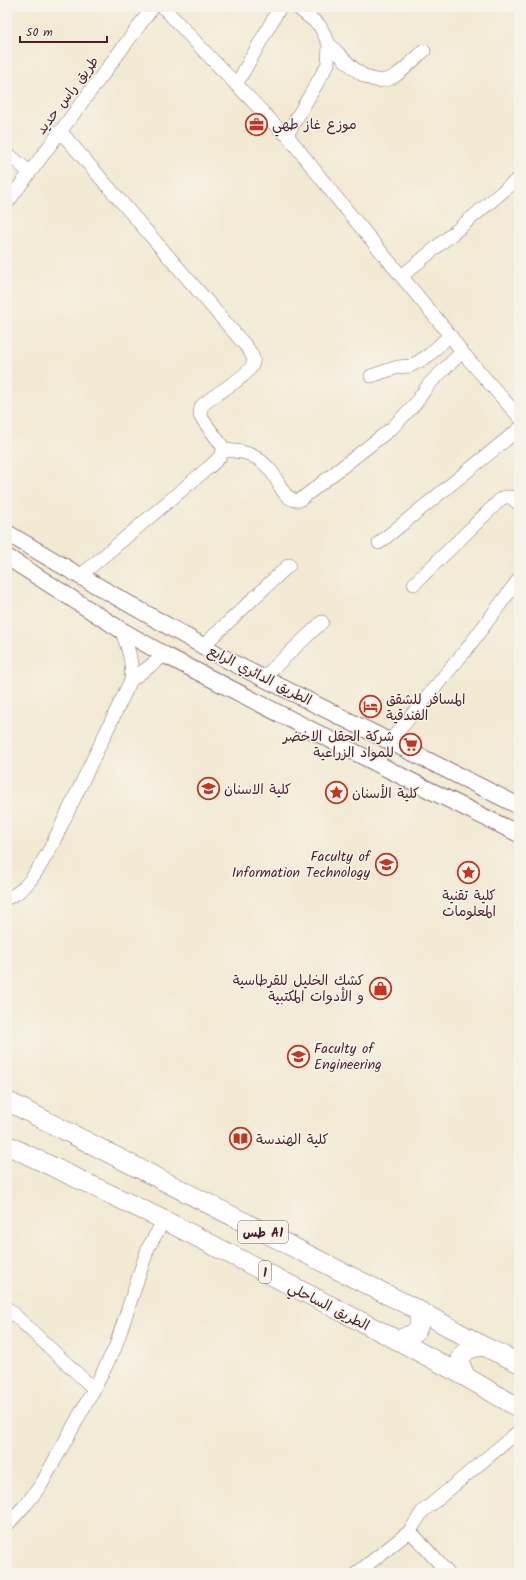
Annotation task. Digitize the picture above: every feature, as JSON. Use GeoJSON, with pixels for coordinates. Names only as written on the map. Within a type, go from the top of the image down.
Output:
{"type":"FeatureCollection","features":[{"type":"Feature","properties":{"kind":"highway","name":"طس A1"},"geometry":{"type":"LineString","coordinates":[[7,1101],[340,1272],[418,1310],[483,1346],[519,1363]]}},
{"type":"Feature","properties":{"kind":"highway","name":"الطريق الساحلي"},"geometry":{"type":"LineString","coordinates":[[7,1145],[164,1220],[397,1340],[466,1377],[519,1408]]}},
{"type":"Feature","properties":{"kind":"highway"},"geometry":{"type":"LineString","coordinates":[[397,1340],[413,1334],[418,1330],[420,1322],[418,1310]]}},
{"type":"Feature","properties":{"kind":"highway"},"geometry":{"type":"LineString","coordinates":[[466,1377],[460,1363],[462,1356],[467,1350],[473,1347],[483,1346]]}},
{"type":"Feature","properties":{"kind":"main road","name":"الطريق الدائري الرابع"},"geometry":{"type":"LineString","coordinates":[[7,533],[203,646],[263,678],[519,806]]}},
{"type":"Feature","properties":{"kind":"main road","name":"الطريق الدائري الرابع"},"geometry":{"type":"LineString","coordinates":[[7,557],[121,630],[165,655],[268,709],[519,834]]}},
{"type":"Feature","properties":{"kind":"street","name":"طريق راس حديد"},"geometry":{"type":"LineString","coordinates":[[7,203],[153,7]]}},
{"type":"Feature","properties":{"kind":"street"},"geometry":{"type":"LineString","coordinates":[[163,7],[236,85],[280,130],[287,135],[450,334],[462,352],[519,417]]}},
{"type":"Feature","properties":{"kind":"street"},"geometry":{"type":"LineString","coordinates":[[236,85],[280,7]]}},
{"type":"Feature","properties":{"kind":"street"},"geometry":{"type":"LineString","coordinates":[[297,7],[320,26],[329,44],[365,78],[377,81],[392,78],[424,51]]}},
{"type":"Feature","properties":{"kind":"street"},"geometry":{"type":"LineString","coordinates":[[287,135],[328,64],[329,44]]}},
{"type":"Feature","properties":{"kind":"street"},"geometry":{"type":"LineString","coordinates":[[60,131],[192,282],[245,345],[253,357],[253,365],[245,374],[209,398],[201,407],[200,416],[223,447],[221,455],[202,473],[80,576]]}},
{"type":"Feature","properties":{"kind":"street"},"geometry":{"type":"LineString","coordinates":[[7,154],[29,172]]}},
{"type":"Feature","properties":{"kind":"street"},"geometry":{"type":"LineString","coordinates":[[402,276],[519,178]]}},
{"type":"Feature","properties":{"kind":"street"},"geometry":{"type":"LineString","coordinates":[[371,376],[410,366],[418,362],[429,355],[450,334]]}},
{"type":"Feature","properties":{"kind":"street"},"geometry":{"type":"LineString","coordinates":[[223,450],[251,454],[271,471],[284,492],[290,498],[295,501],[300,500],[392,428],[415,404],[429,384],[462,352]]}},
{"type":"Feature","properties":{"kind":"street"},"geometry":{"type":"LineString","coordinates":[[379,542],[519,429]]}},
{"type":"Feature","properties":{"kind":"street"},"geometry":{"type":"LineString","coordinates":[[414,584],[501,499],[511,497],[519,504]]}},
{"type":"Feature","properties":{"kind":"street"},"geometry":{"type":"LineString","coordinates":[[203,646],[290,564]]}},
{"type":"Feature","properties":{"kind":"street"},"geometry":{"type":"LineString","coordinates":[[390,741],[466,650],[519,579]]}},
{"type":"Feature","properties":{"kind":"street"},"geometry":{"type":"LineString","coordinates":[[263,678],[322,622]]}},
{"type":"Feature","properties":{"kind":"street"},"geometry":{"type":"LineString","coordinates":[[7,898],[21,890],[28,883],[35,875],[50,849],[131,680],[131,656],[121,630]]}},
{"type":"Feature","properties":{"kind":"street"},"geometry":{"type":"LineString","coordinates":[[131,680],[165,655]]}},
{"type":"Feature","properties":{"kind":"street"},"geometry":{"type":"LineString","coordinates":[[7,1525],[41,1485],[94,1389],[114,1348],[148,1248],[164,1220]]}},
{"type":"Feature","properties":{"kind":"street"},"geometry":{"type":"LineString","coordinates":[[7,1308],[94,1389]]}},
{"type":"Feature","properties":{"kind":"street"},"geometry":{"type":"LineString","coordinates":[[357,1573],[410,1531],[422,1512],[519,1431]]}},
{"type":"Feature","properties":{"kind":"street"},"geometry":{"type":"LineString","coordinates":[[410,1531],[448,1573]]}},
{"type":"Feature","properties":{"kind":"place","name":"موزع غاز طهي"},"geometry":{"type":"Point","coordinates":[257,124]}},
{"type":"Feature","properties":{"kind":"place","name":"المسافر للشقق الفندقية"},"geometry":{"type":"Point","coordinates":[370,707]}},
{"type":"Feature","properties":{"kind":"place","name":"شركة الحقل الاخضر للمواد الزراعية"},"geometry":{"type":"Point","coordinates":[410,744]}},
{"type":"Feature","properties":{"kind":"place","name":"كلية الاسنان"},"geometry":{"type":"Point","coordinates":[209,789]}},
{"type":"Feature","properties":{"kind":"place","name":"كلية الأسنان"},"geometry":{"type":"Point","coordinates":[336,793]}},
{"type":"Feature","properties":{"kind":"place","name":"Faculty of Information Technology"},"geometry":{"type":"Point","coordinates":[386,864]}},
{"type":"Feature","properties":{"kind":"place","name":"كلية تقنية المعلومات"},"geometry":{"type":"Point","coordinates":[469,873]}},
{"type":"Feature","properties":{"kind":"place","name":"كشك الخليل للقرطاسية و الأدوات المكتبية"},"geometry":{"type":"Point","coordinates":[380,988]}},
{"type":"Feature","properties":{"kind":"place","name":"Faculty of Engineering"},"geometry":{"type":"Point","coordinates":[299,1056]}},
{"type":"Feature","properties":{"kind":"place","name":"كلية الهندسة"},"geometry":{"type":"Point","coordinates":[241,1139]}}]}
